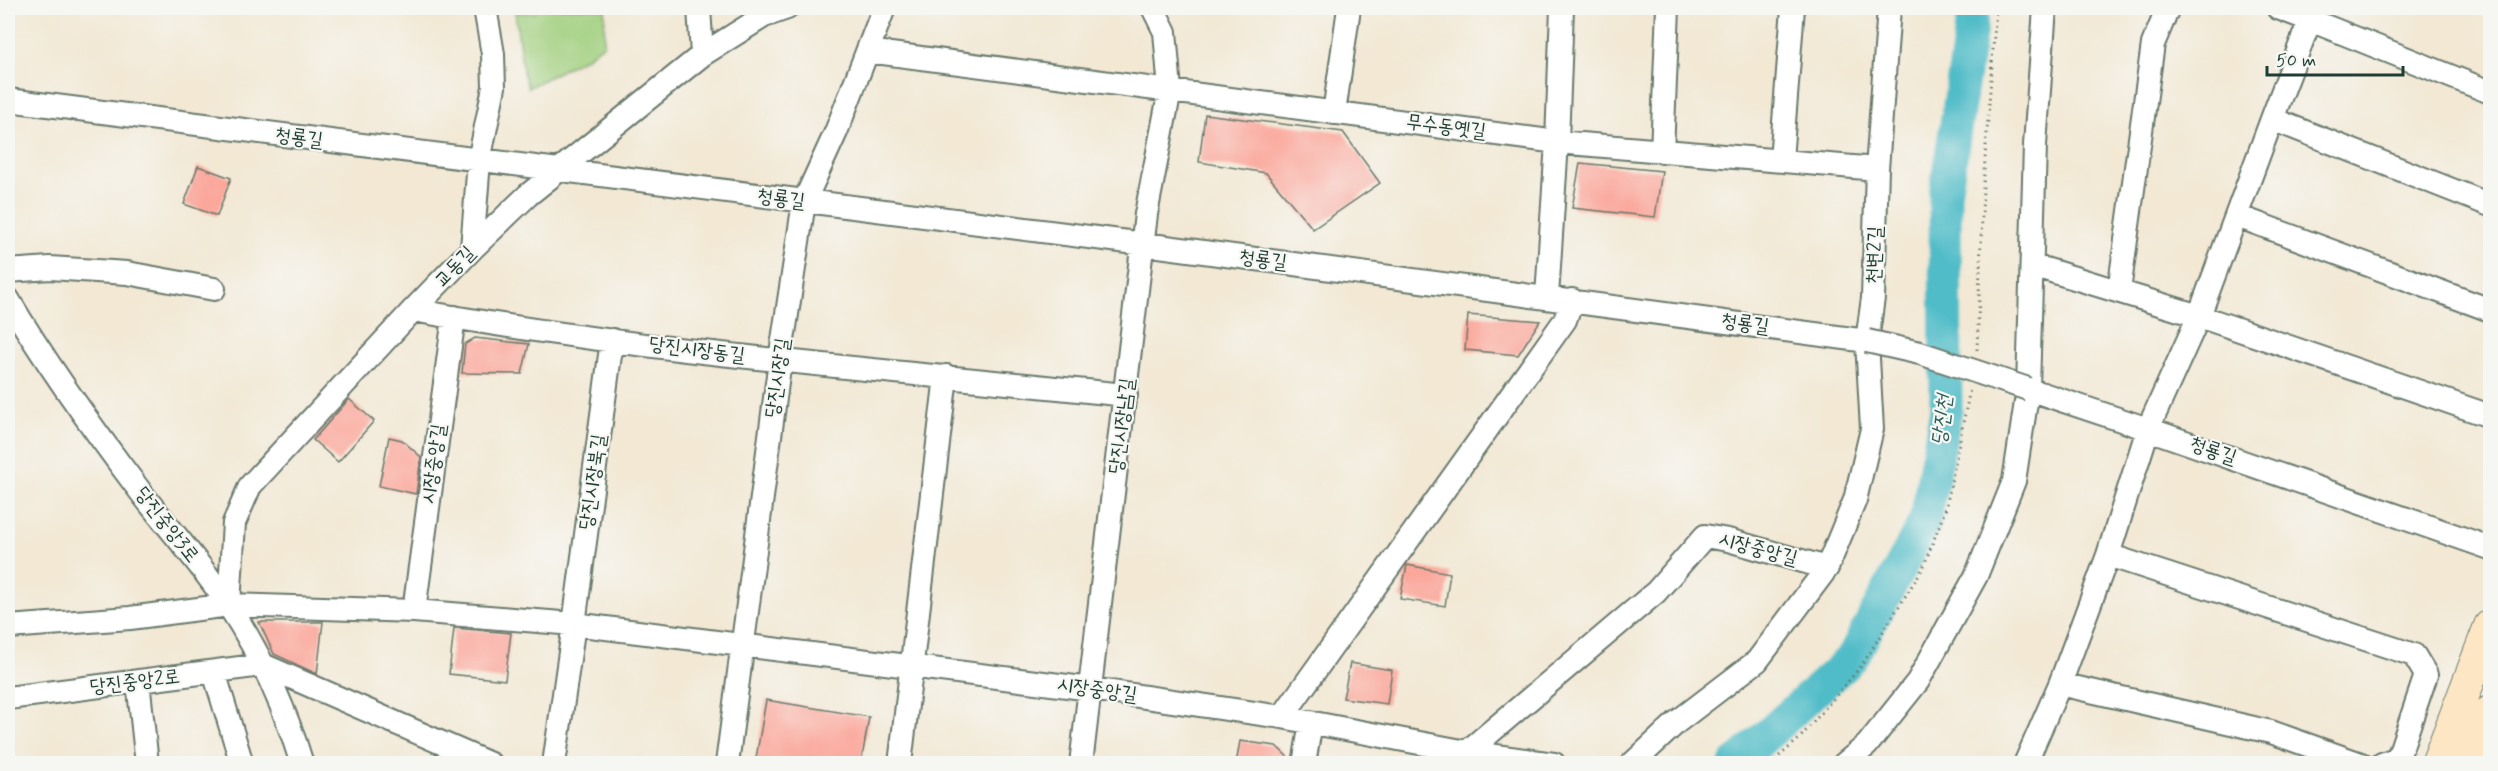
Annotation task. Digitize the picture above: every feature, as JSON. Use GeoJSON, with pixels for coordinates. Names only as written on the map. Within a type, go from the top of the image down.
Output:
{"type":"FeatureCollection","features":[{"type":"Feature","properties":{"kind":"main road"},"geometry":{"type":"LineString","coordinates":[[2437,764],[2490,626]]}},
{"type":"Feature","properties":{"kind":"main road"},"geometry":{"type":"LineString","coordinates":[[2471,764],[2490,712]]}},
{"type":"Feature","properties":{"kind":"street"},"geometry":{"type":"LineString","coordinates":[[472,249],[479,161],[494,87],[493,54],[485,8]]}},
{"type":"Feature","properties":{"kind":"street"},"geometry":{"type":"LineString","coordinates":[[699,8],[702,55]]}},
{"type":"Feature","properties":{"kind":"street","name":"교동길"},"geometry":{"type":"LineString","coordinates":[[229,606],[234,523],[250,486],[413,310],[528,195],[702,55],[764,16],[787,8]]}},
{"type":"Feature","properties":{"kind":"street","name":"당진시장길"},"geometry":{"type":"LineString","coordinates":[[727,764],[780,360],[804,202],[836,132],[884,8]]}},
{"type":"Feature","properties":{"kind":"street","name":"당진시장남길"},"geometry":{"type":"LineString","coordinates":[[1081,764],[1092,689],[1146,214],[1170,90],[1165,32],[1153,8]]}},
{"type":"Feature","properties":{"kind":"street"},"geometry":{"type":"LineString","coordinates":[[868,51],[1334,113],[1349,8]]}},
{"type":"Feature","properties":{"kind":"street"},"geometry":{"type":"LineString","coordinates":[[1547,297],[1557,142],[1562,8]]}},
{"type":"Feature","properties":{"kind":"street"},"geometry":{"type":"LineString","coordinates":[[1662,152],[1668,8]]}},
{"type":"Feature","properties":{"kind":"street"},"geometry":{"type":"LineString","coordinates":[[1781,160],[1793,8]]}},
{"type":"Feature","properties":{"kind":"street","name":"천변2길"},"geometry":{"type":"LineString","coordinates":[[1867,341],[1874,298],[1877,169],[1889,8]]}},
{"type":"Feature","properties":{"kind":"street"},"geometry":{"type":"LineString","coordinates":[[1844,764],[1867,745],[1918,681],[1976,576],[2014,481],[2028,390],[2035,134],[2045,8]]}},
{"type":"Feature","properties":{"kind":"street"},"geometry":{"type":"LineString","coordinates":[[2119,291],[2153,44],[2168,8]]}},
{"type":"Feature","properties":{"kind":"street"},"geometry":{"type":"LineString","coordinates":[[2278,8],[2312,14],[2490,92]]}},
{"type":"Feature","properties":{"kind":"street"},"geometry":{"type":"LineString","coordinates":[[2025,764],[2060,684],[2108,555],[2148,429],[2199,316],[2312,14]]}},
{"type":"Feature","properties":{"kind":"street","name":"청룡길"},"geometry":{"type":"LineString","coordinates":[[8,100],[1144,244],[1867,341],[1920,353],[2148,429],[2490,548]]}},
{"type":"Feature","properties":{"kind":"street","name":"무수동옛길"},"geometry":{"type":"LineString","coordinates":[[1334,113],[1557,142]]}},
{"type":"Feature","properties":{"kind":"street"},"geometry":{"type":"LineString","coordinates":[[2272,119],[2490,205]]}},
{"type":"Feature","properties":{"kind":"street"},"geometry":{"type":"LineString","coordinates":[[1557,142],[1877,169]]}},
{"type":"Feature","properties":{"kind":"street"},"geometry":{"type":"LineString","coordinates":[[2237,216],[2490,309]]}},
{"type":"Feature","properties":{"kind":"street"},"geometry":{"type":"LineString","coordinates":[[8,271],[50,268],[127,273],[214,289]]}},
{"type":"Feature","properties":{"kind":"street"},"geometry":{"type":"LineString","coordinates":[[2045,269],[2199,316],[2490,416]]}},
{"type":"Feature","properties":{"kind":"street","name":"당진중앙3로"},"geometry":{"type":"LineString","coordinates":[[8,299],[29,334],[139,489],[229,606],[263,665],[289,722],[302,764]]}},
{"type":"Feature","properties":{"kind":"street"},"geometry":{"type":"LineString","coordinates":[[1282,717],[1565,320],[1572,300]]}},
{"type":"Feature","properties":{"kind":"street","name":"당진시장동길"},"geometry":{"type":"LineString","coordinates":[[413,310],[612,340],[780,360],[1126,395]]}},
{"type":"Feature","properties":{"kind":"street","name":"시장중앙길"},"geometry":{"type":"LineString","coordinates":[[414,611],[454,317]]}},
{"type":"Feature","properties":{"kind":"street","name":"당진시장북길"},"geometry":{"type":"LineString","coordinates":[[554,764],[612,340]]}},
{"type":"Feature","properties":{"kind":"street"},"geometry":{"type":"LineString","coordinates":[[1632,764],[1677,722],[1757,661],[1827,567],[1855,500],[1872,429],[1867,341]]}},
{"type":"Feature","properties":{"kind":"street"},"geometry":{"type":"LineString","coordinates":[[900,764],[946,376]]}},
{"type":"Feature","properties":{"kind":"street","name":"시장중앙길"},"geometry":{"type":"LineString","coordinates":[[1467,752],[1656,592],[1705,536],[1827,567]]}},
{"type":"Feature","properties":{"kind":"street"},"geometry":{"type":"LineString","coordinates":[[2108,555],[2414,655],[2426,675],[2398,758],[2382,764]]}},
{"type":"Feature","properties":{"kind":"street"},"geometry":{"type":"LineString","coordinates":[[8,627],[130,618],[229,606],[414,611],[574,624],[742,644]]}},
{"type":"Feature","properties":{"kind":"street","name":"시장중앙길"},"geometry":{"type":"LineString","coordinates":[[742,644],[1092,689],[1282,717],[1467,752],[1554,764]]}},
{"type":"Feature","properties":{"kind":"street"},"geometry":{"type":"LineString","coordinates":[[263,665],[490,764]]}},
{"type":"Feature","properties":{"kind":"street","name":"당진중앙2로"},"geometry":{"type":"LineString","coordinates":[[8,698],[263,665]]}},
{"type":"Feature","properties":{"kind":"street"},"geometry":{"type":"LineString","coordinates":[[214,672],[242,764]]}},
{"type":"Feature","properties":{"kind":"street"},"geometry":{"type":"LineString","coordinates":[[138,681],[147,764]]}},
{"type":"Feature","properties":{"kind":"street"},"geometry":{"type":"LineString","coordinates":[[2060,684],[2271,732],[2361,764]]}},
{"type":"Feature","properties":{"kind":"street"},"geometry":{"type":"LineString","coordinates":[[1304,764],[1311,722]]}},
{"type":"Feature","properties":{"kind":"path"},"geometry":{"type":"LineString","coordinates":[[1977,351],[1983,187],[1996,8]]}},
{"type":"Feature","properties":{"kind":"path"},"geometry":{"type":"LineString","coordinates":[[1770,764],[1799,739],[1862,665],[1923,568],[1946,508],[1971,385]]}},
{"type":"Feature","properties":{"kind":"green space"},"geometry":{"type":"Polygon","coordinates":[[[536,8],[605,8],[604,44],[587,57],[528,88],[523,72],[515,12],[535,13],[536,8]]]}},
{"type":"Feature","properties":{"kind":"building"},"geometry":{"type":"Polygon","coordinates":[[[1205,114],[1343,132],[1380,183],[1313,229],[1266,173],[1199,162],[1205,114]]]}},
{"type":"Feature","properties":{"kind":"building"},"geometry":{"type":"Polygon","coordinates":[[[1580,163],[1662,171],[1655,217],[1572,208],[1580,163]]]}},
{"type":"Feature","properties":{"kind":"building"},"geometry":{"type":"Polygon","coordinates":[[[198,166],[231,178],[217,216],[184,204],[198,166]]]}},
{"type":"Feature","properties":{"kind":"building"},"geometry":{"type":"Polygon","coordinates":[[[1468,315],[1540,321],[1518,355],[1465,350],[1468,315]]]}},
{"type":"Feature","properties":{"kind":"building"},"geometry":{"type":"Polygon","coordinates":[[[475,338],[529,344],[522,374],[462,373],[465,344],[475,338]]]}},
{"type":"Feature","properties":{"kind":"building"},"geometry":{"type":"Polygon","coordinates":[[[349,399],[374,421],[338,462],[313,440],[349,399]]]}},
{"type":"Feature","properties":{"kind":"building"},"geometry":{"type":"Polygon","coordinates":[[[389,437],[402,440],[421,457],[416,494],[379,486],[389,437]]]}},
{"type":"Feature","properties":{"kind":"building"},"geometry":{"type":"Polygon","coordinates":[[[1407,565],[1450,573],[1445,606],[1400,599],[1407,565]]]}},
{"type":"Feature","properties":{"kind":"building"},"geometry":{"type":"Polygon","coordinates":[[[259,622],[323,622],[317,674],[274,654],[259,622]]]}},
{"type":"Feature","properties":{"kind":"building"},"geometry":{"type":"Polygon","coordinates":[[[454,628],[511,633],[505,680],[449,674],[454,628]]]}},
{"type":"Feature","properties":{"kind":"building"},"geometry":{"type":"Polygon","coordinates":[[[1350,663],[1392,670],[1387,704],[1343,698],[1350,663]]]}},
{"type":"Feature","properties":{"kind":"building"},"geometry":{"type":"Polygon","coordinates":[[[766,700],[869,717],[861,764],[755,764],[766,700]]]}},
{"type":"Feature","properties":{"kind":"building"},"geometry":{"type":"Polygon","coordinates":[[[1240,741],[1276,746],[1291,760],[1291,764],[1236,764],[1240,741]]]}},
{"type":"Feature","properties":{"kind":"waterway","name":"당진천"},"geometry":{"type":"LineString","coordinates":[[1735,764],[1852,658],[1925,521],[1946,410],[1945,195],[1974,8]]}}]}
